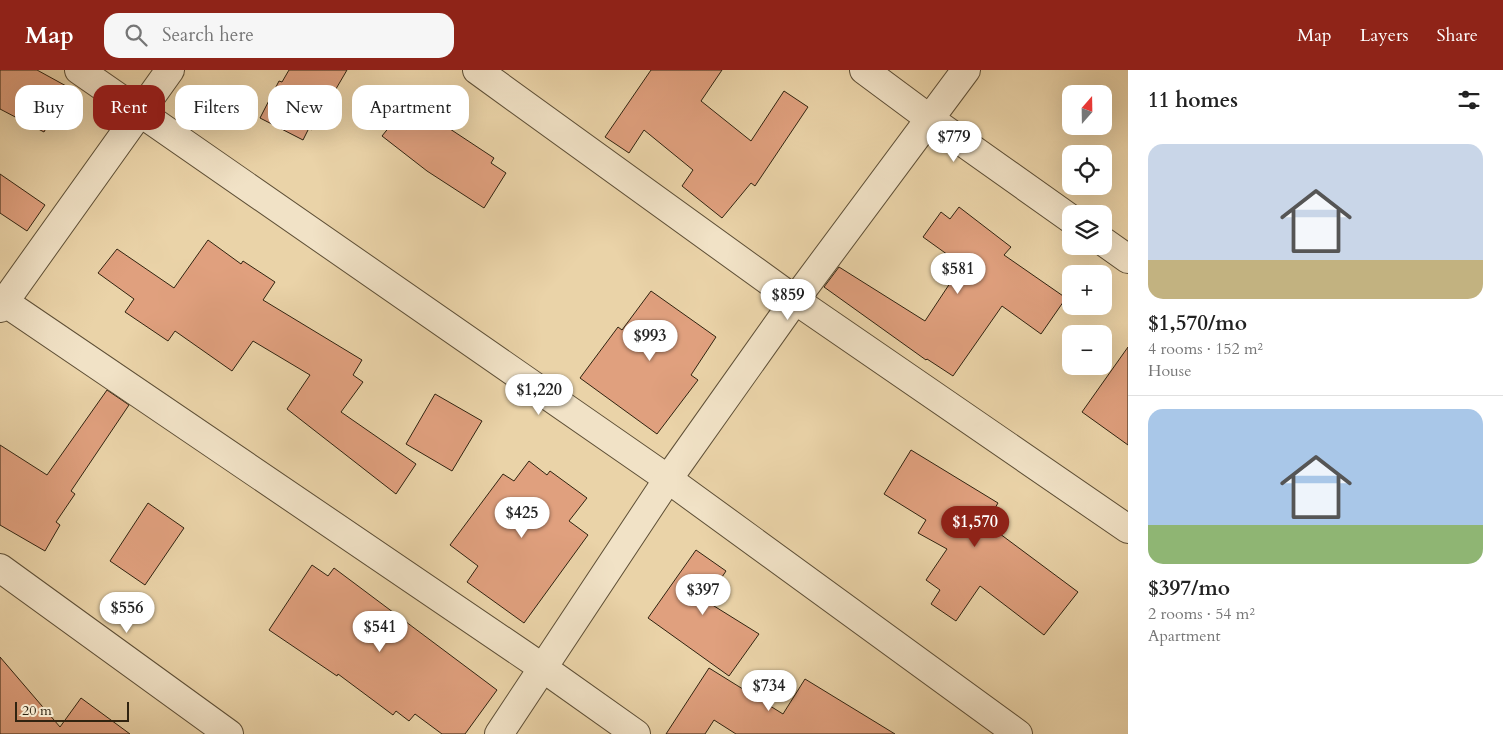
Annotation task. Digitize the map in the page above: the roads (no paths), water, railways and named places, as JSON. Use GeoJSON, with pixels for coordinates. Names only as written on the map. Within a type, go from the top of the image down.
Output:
{"type":"FeatureCollection","features":[{"type":"Feature","properties":{"kind":"street"},"geometry":{"type":"LineString","coordinates":[[80,70],[101,85]]}},
{"type":"Feature","properties":{"kind":"street"},"geometry":{"type":"LineString","coordinates":[[159,85],[170,70]]}},
{"type":"Feature","properties":{"kind":"street"},"geometry":{"type":"LineString","coordinates":[[478,70],[795,300],[1128,529]]}},
{"type":"Feature","properties":{"kind":"street"},"geometry":{"type":"LineString","coordinates":[[864,70],[930,120],[1062,213]]}},
{"type":"Feature","properties":{"kind":"street"},"geometry":{"type":"LineString","coordinates":[[499,734],[668,479],[795,300],[966,70]]}},
{"type":"Feature","properties":{"kind":"street"},"geometry":{"type":"LineString","coordinates":[[126,130],[1,303],[543,668],[636,734]]}},
{"type":"Feature","properties":{"kind":"street"},"geometry":{"type":"LineString","coordinates":[[165,130],[668,479],[1018,734]]}},
{"type":"Feature","properties":{"kind":"street"},"geometry":{"type":"LineString","coordinates":[[1112,248],[1128,259]]}},
{"type":"Feature","properties":{"kind":"street"},"geometry":{"type":"LineString","coordinates":[[0,568],[229,734]]}}]}
